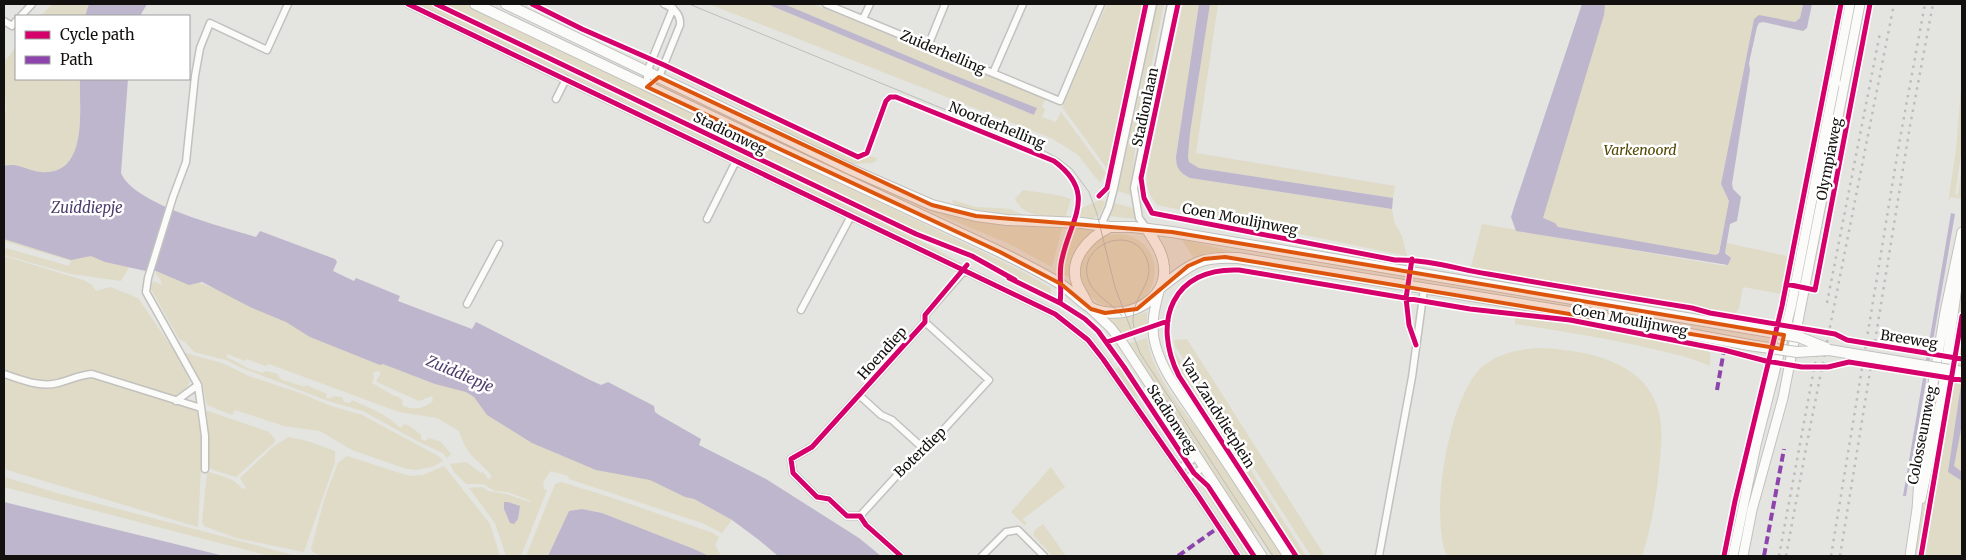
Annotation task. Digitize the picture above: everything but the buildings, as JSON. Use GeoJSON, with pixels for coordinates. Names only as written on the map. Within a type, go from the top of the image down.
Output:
{"type":"FeatureCollection","features":[{"type":"Feature","properties":{"kind":"main road","name":"Stadionweg"},"geometry":{"type":"LineString","coordinates":[[476,4],[647,87],[1000,252],[1061,284],[1111,328],[1122,342],[1262,556]]}},
{"type":"Feature","properties":{"kind":"main road","name":"Stadionweg"},"geometry":{"type":"LineString","coordinates":[[506,4],[844,166],[932,205],[976,216],[1007,220],[1147,229],[1158,247],[1164,276],[1153,320],[1154,341],[1160,357],[1170,378],[1288,556]]}},
{"type":"Feature","properties":{"kind":"main road","name":"Olympiaweg"},"geometry":{"type":"LineString","coordinates":[[1733,556],[1788,320],[1850,4]]}},
{"type":"Feature","properties":{"kind":"main road","name":"Olympiaweg"},"geometry":{"type":"LineString","coordinates":[[1835,83],[1860,4]]}},
{"type":"Feature","properties":{"kind":"main road","name":"Stadionweg"},"geometry":{"type":"LineString","coordinates":[[1091,309],[1077,283],[1075,269],[1082,250],[1101,225]]}},
{"type":"Feature","properties":{"kind":"main road","name":"Coen Moulijnweg"},"geometry":{"type":"LineString","coordinates":[[1147,229],[1799,337],[1829,350]]}},
{"type":"Feature","properties":{"kind":"main road","name":"Colosseumweg"},"geometry":{"type":"LineString","coordinates":[[1910,556],[1930,402],[1945,312],[1962,232]]}},
{"type":"Feature","properties":{"kind":"main road","name":"Colosseumweg"},"geometry":{"type":"LineString","coordinates":[[1917,509],[1926,481],[1941,401],[1955,312],[1962,247]]}},
{"type":"Feature","properties":{"kind":"main road","name":"Olympiaweg"},"geometry":{"type":"LineString","coordinates":[[1743,556],[1752,510],[1783,398],[1802,251]]}},
{"type":"Feature","properties":{"kind":"main road","name":"Coen Moulijnweg"},"geometry":{"type":"LineString","coordinates":[[1160,288],[1194,263],[1204,259],[1238,258],[1588,315],[1749,345],[1797,352],[1829,350],[1846,352]]}},
{"type":"Feature","properties":{"kind":"main road"},"geometry":{"type":"LineString","coordinates":[[1091,309],[1121,314],[1133,311],[1144,305],[1160,288]]}},
{"type":"Feature","properties":{"kind":"main road","name":"Breeweg"},"geometry":{"type":"LineString","coordinates":[[1846,352],[1962,372]]}},
{"type":"Feature","properties":{"kind":"main road"},"geometry":{"type":"LineString","coordinates":[[1769,395],[1783,398]]}},
{"type":"Feature","properties":{"kind":"main road"},"geometry":{"type":"LineString","coordinates":[[1735,541],[1746,544]]}},
{"type":"Feature","properties":{"kind":"street"},"geometry":{"type":"LineString","coordinates":[[21,15],[32,4]]}},
{"type":"Feature","properties":{"kind":"street"},"geometry":{"type":"LineString","coordinates":[[205,469],[205,436],[198,384],[146,292],[148,278],[186,162],[195,76],[200,48],[210,24],[267,50],[288,4]]}},
{"type":"Feature","properties":{"kind":"street","name":"Stadionweg"},"geometry":{"type":"LineString","coordinates":[[408,4],[1055,314],[1088,340],[1116,377],[1238,556]]}},
{"type":"Feature","properties":{"kind":"street"},"geometry":{"type":"LineString","coordinates":[[647,87],[659,77],[680,25],[680,16],[673,8],[664,4]]}},
{"type":"Feature","properties":{"kind":"street","name":"Zuiderhelling"},"geometry":{"type":"LineString","coordinates":[[826,4],[1060,101],[1101,4]]}},
{"type":"Feature","properties":{"kind":"street"},"geometry":{"type":"LineString","coordinates":[[863,19],[870,4]]}},
{"type":"Feature","properties":{"kind":"street"},"geometry":{"type":"LineString","coordinates":[[928,46],[945,4]]}},
{"type":"Feature","properties":{"kind":"street"},"geometry":{"type":"LineString","coordinates":[[993,73],[1023,4]]}},
{"type":"Feature","properties":{"kind":"street","name":"Stadionlaan"},"geometry":{"type":"LineString","coordinates":[[1101,225],[1114,188],[1153,4]]}},
{"type":"Feature","properties":{"kind":"street","name":"Stadionlaan"},"geometry":{"type":"LineString","coordinates":[[1147,229],[1139,218],[1134,188],[1171,4]]}},
{"type":"Feature","properties":{"kind":"street"},"geometry":{"type":"LineString","coordinates":[[647,87],[647,72],[673,8]]}},
{"type":"Feature","properties":{"kind":"street"},"geometry":{"type":"LineString","coordinates":[[4,21],[14,23]]}},
{"type":"Feature","properties":{"kind":"street"},"geometry":{"type":"LineString","coordinates":[[556,99],[566,79]]}},
{"type":"Feature","properties":{"kind":"street","name":"Stadionweg"},"geometry":{"type":"LineString","coordinates":[[707,219],[736,161]]}},
{"type":"Feature","properties":{"kind":"street"},"geometry":{"type":"LineString","coordinates":[[801,310],[851,216]]}},
{"type":"Feature","properties":{"kind":"street"},"geometry":{"type":"LineString","coordinates":[[467,304],[499,244]]}},
{"type":"Feature","properties":{"kind":"street","name":"Hoendiep"},"geometry":{"type":"LineString","coordinates":[[860,516],[847,516],[829,499],[817,497],[793,473],[791,459],[812,446],[859,395],[925,322],[925,315],[964,271]]}},
{"type":"Feature","properties":{"kind":"street"},"geometry":{"type":"LineString","coordinates":[[1379,556],[1412,377],[1424,289]]}},
{"type":"Feature","properties":{"kind":"street","name":"Boterdiep"},"geometry":{"type":"LineString","coordinates":[[860,516],[910,461],[925,450],[989,380],[925,322]]}},
{"type":"Feature","properties":{"kind":"street"},"geometry":{"type":"LineString","coordinates":[[4,374],[40,384],[56,384],[79,375],[92,374],[201,408]]}},
{"type":"Feature","properties":{"kind":"street"},"geometry":{"type":"LineString","coordinates":[[176,401],[198,384]]}},
{"type":"Feature","properties":{"kind":"street"},"geometry":{"type":"LineString","coordinates":[[859,395],[881,415],[892,420],[925,450]]}},
{"type":"Feature","properties":{"kind":"street"},"geometry":{"type":"LineString","coordinates":[[1179,468],[1197,456]]}},
{"type":"Feature","properties":{"kind":"street"},"geometry":{"type":"LineString","coordinates":[[1186,478],[1204,466]]}},
{"type":"Feature","properties":{"kind":"street"},"geometry":{"type":"LineString","coordinates":[[860,516],[866,525],[900,556]]}},
{"type":"Feature","properties":{"kind":"street"},"geometry":{"type":"LineString","coordinates":[[982,556],[1003,535],[1011,530],[1018,530],[1023,533],[1044,556]]}},
{"type":"Feature","properties":{"kind":"highlighted area"},"geometry":{"type":"Polygon","coordinates":[[[659,77],[932,205],[976,216],[1172,232],[1784,335],[1781,349],[1225,257],[1204,259],[1188,266],[1137,309],[1105,313],[1091,309],[1061,284],[1000,252],[647,87],[659,77]]]}},
{"type":"Feature","properties":{"kind":"green space"},"geometry":{"type":"Polygon","coordinates":[[[52,4],[89,4],[85,15],[42,15],[52,4]]]}},
{"type":"Feature","properties":{"kind":"green space"},"geometry":{"type":"Polygon","coordinates":[[[418,4],[434,4],[870,212],[964,265],[963,267],[770,171],[418,4]]]}},
{"type":"Feature","properties":{"kind":"green space"},"geometry":{"type":"Polygon","coordinates":[[[442,4],[465,4],[1020,270],[1051,288],[1051,296],[974,253],[908,228],[442,4]]]}},
{"type":"Feature","properties":{"kind":"green space"},"geometry":{"type":"Polygon","coordinates":[[[709,4],[767,4],[1035,115],[1036,108],[784,4],[813,4],[1045,99],[1042,107],[1045,109],[1042,117],[1056,122],[1061,112],[1106,173],[1100,183],[1077,154],[1051,138],[709,4]]]}},
{"type":"Feature","properties":{"kind":"green space"},"geometry":{"type":"Polygon","coordinates":[[[1107,4],[1143,4],[1108,170],[1062,107],[1107,4]]]}},
{"type":"Feature","properties":{"kind":"green space"},"geometry":{"type":"Polygon","coordinates":[[[1156,4],[1164,4],[1136,140],[1130,195],[1118,191],[1156,4]]]}},
{"type":"Feature","properties":{"kind":"green space"},"geometry":{"type":"Polygon","coordinates":[[[1183,4],[1199,4],[1176,157],[1190,178],[1392,209],[1394,222],[1402,236],[1407,256],[1157,205],[1148,190],[1147,172],[1183,4]]]}},
{"type":"Feature","properties":{"kind":"green space"},"geometry":{"type":"Polygon","coordinates":[[[1210,4],[1218,4],[1196,153],[1395,186],[1393,198],[1199,168],[1189,162],[1190,133],[1210,4]]]}},
{"type":"Feature","properties":{"kind":"green space","name":"Varkenoord"},"geometry":{"type":"Polygon","coordinates":[[[1588,4],[1803,4],[1800,18],[1795,22],[1754,19],[1721,184],[1730,201],[1718,254],[1527,225],[1588,4]]]}},
{"type":"Feature","properties":{"kind":"green space"},"geometry":{"type":"Polygon","coordinates":[[[15,47],[15,80],[80,80],[78,138],[74,152],[67,163],[56,170],[41,172],[14,165],[4,166],[6,105],[4,94],[4,57],[7,59],[15,47]]]}},
{"type":"Feature","properties":{"kind":"green space"},"geometry":{"type":"Polygon","coordinates":[[[673,72],[857,160],[868,155],[877,158],[876,161],[872,163],[851,164],[791,136],[774,124],[672,74],[673,72]]]}},
{"type":"Feature","properties":{"kind":"green space"},"geometry":{"type":"Polygon","coordinates":[[[1962,78],[1962,149],[1955,195],[1958,194],[1962,167],[1962,199],[1950,197],[1948,203],[1956,150],[1962,78]]]}},
{"type":"Feature","properties":{"kind":"green space"},"geometry":{"type":"Polygon","coordinates":[[[1023,190],[1053,194],[1071,199],[1065,219],[1044,217],[1024,209],[1015,199],[1023,190]]]}},
{"type":"Feature","properties":{"kind":"green space"},"geometry":{"type":"Polygon","coordinates":[[[953,200],[976,207],[1011,209],[1025,216],[978,213],[960,207],[952,202],[953,200]]]}},
{"type":"Feature","properties":{"kind":"green space"},"geometry":{"type":"Polygon","coordinates":[[[1100,200],[1105,202],[1100,215],[1091,219],[1078,218],[1080,209],[1100,200]]]}},
{"type":"Feature","properties":{"kind":"green space"},"geometry":{"type":"Polygon","coordinates":[[[1114,203],[1133,208],[1137,219],[1109,216],[1114,203]]]}},
{"type":"Feature","properties":{"kind":"green space"},"geometry":{"type":"Polygon","coordinates":[[[914,204],[969,220],[1008,224],[1063,225],[1052,267],[1007,243],[914,204]]]}},
{"type":"Feature","properties":{"kind":"green space"},"geometry":{"type":"Polygon","coordinates":[[[1482,224],[1725,266],[1728,254],[1725,253],[1727,243],[1787,256],[1782,294],[1743,287],[1739,308],[1735,314],[1471,267],[1482,224]]]}},
{"type":"Feature","properties":{"kind":"green space"},"geometry":{"type":"Polygon","coordinates":[[[1075,226],[1094,227],[1075,251],[1070,278],[1064,275],[1064,265],[1075,226]]]}},
{"type":"Feature","properties":{"kind":"green space"},"geometry":{"type":"Polygon","coordinates":[[[1118,234],[1139,240],[1149,250],[1155,271],[1149,292],[1139,302],[1118,308],[1097,302],[1087,292],[1081,271],[1087,250],[1097,240],[1118,234]]]}},
{"type":"Feature","properties":{"kind":"green space"},"geometry":{"type":"Polygon","coordinates":[[[4,235],[154,267],[261,305],[467,391],[622,460],[732,520],[722,533],[702,523],[569,479],[568,476],[551,471],[543,482],[544,489],[547,490],[521,556],[506,556],[495,523],[469,488],[482,487],[488,491],[531,501],[508,492],[495,491],[483,484],[466,484],[454,472],[450,464],[466,462],[481,473],[483,472],[488,479],[491,478],[491,475],[469,452],[459,431],[437,418],[399,412],[269,364],[265,366],[227,354],[227,357],[247,368],[262,373],[266,371],[278,374],[280,379],[305,387],[306,385],[327,394],[326,398],[342,397],[344,402],[350,403],[352,400],[383,415],[400,428],[405,424],[421,435],[421,439],[425,441],[429,438],[441,442],[451,454],[447,458],[443,453],[363,411],[328,401],[226,360],[194,352],[185,342],[179,339],[151,289],[153,281],[162,285],[156,275],[156,271],[129,267],[121,281],[71,274],[4,255],[6,248],[69,266],[71,261],[4,241],[4,235]],[[378,371],[373,373],[374,379],[372,383],[397,396],[402,400],[403,406],[419,408],[433,401],[432,396],[419,401],[381,384],[376,381],[381,373],[378,371]]]}},
{"type":"Feature","properties":{"kind":"green space"},"geometry":{"type":"Polygon","coordinates":[[[1182,240],[1231,251],[1207,253],[1194,259],[1182,240]]]}},
{"type":"Feature","properties":{"kind":"green space"},"geometry":{"type":"Polygon","coordinates":[[[4,256],[83,280],[92,285],[96,291],[110,287],[138,298],[190,374],[188,386],[173,396],[103,374],[47,382],[33,381],[4,371],[4,256]]]}},
{"type":"Feature","properties":{"kind":"green space"},"geometry":{"type":"Polygon","coordinates":[[[1962,275],[1962,556],[1915,556],[1962,275]]]}},
{"type":"Feature","properties":{"kind":"green space"},"geometry":{"type":"Polygon","coordinates":[[[1147,312],[1147,327],[1121,336],[1104,315],[1126,317],[1147,312]]]}},
{"type":"Feature","properties":{"kind":"green space"},"geometry":{"type":"Polygon","coordinates":[[[1515,316],[1625,334],[1710,352],[1710,366],[1683,356],[1636,345],[1515,324],[1515,316]]]}},
{"type":"Feature","properties":{"kind":"green space"},"geometry":{"type":"Polygon","coordinates":[[[1147,338],[1151,354],[1166,387],[1229,472],[1283,556],[1271,556],[1255,531],[1252,533],[1128,344],[1147,338]]]}},
{"type":"Feature","properties":{"kind":"green space"},"geometry":{"type":"Polygon","coordinates":[[[1187,339],[1325,556],[1311,556],[1175,346],[1174,340],[1187,339]]]}},
{"type":"Feature","properties":{"kind":"green space"},"geometry":{"type":"Polygon","coordinates":[[[1170,345],[1306,556],[1298,556],[1181,375],[1170,345]]]}},
{"type":"Feature","properties":{"kind":"green space"},"geometry":{"type":"Polygon","coordinates":[[[1541,348],[1575,351],[1592,355],[1625,368],[1649,390],[1657,406],[1661,430],[1658,481],[1655,503],[1642,556],[1447,556],[1442,538],[1440,514],[1442,486],[1452,428],[1460,402],[1471,381],[1483,366],[1510,352],[1541,348]]]}},
{"type":"Feature","properties":{"kind":"green space"},"geometry":{"type":"Polygon","coordinates":[[[185,353],[222,363],[249,376],[303,394],[328,405],[362,415],[440,457],[443,461],[432,467],[415,470],[404,468],[352,450],[320,431],[284,426],[235,410],[232,415],[207,405],[202,384],[185,353]]]}},
{"type":"Feature","properties":{"kind":"green space"},"geometry":{"type":"Polygon","coordinates":[[[1120,365],[1162,428],[1139,398],[1135,396],[1116,369],[1120,365]]]}},
{"type":"Feature","properties":{"kind":"green space"},"geometry":{"type":"Polygon","coordinates":[[[4,376],[33,385],[82,377],[99,378],[199,410],[202,449],[198,527],[4,469],[4,376]]]}},
{"type":"Feature","properties":{"kind":"green space"},"geometry":{"type":"Polygon","coordinates":[[[208,411],[269,432],[275,439],[275,442],[236,477],[213,470],[208,466],[204,412],[208,411]]]}},
{"type":"Feature","properties":{"kind":"green space"},"geometry":{"type":"Polygon","coordinates":[[[289,437],[335,451],[335,462],[304,552],[236,538],[204,526],[202,522],[207,473],[227,478],[236,482],[242,489],[246,488],[240,478],[274,446],[289,437]]]}},
{"type":"Feature","properties":{"kind":"green space"},"geometry":{"type":"Polygon","coordinates":[[[347,456],[409,476],[423,475],[444,466],[490,524],[500,556],[322,556],[314,553],[311,549],[325,497],[338,463],[347,456]]]}},
{"type":"Feature","properties":{"kind":"green space"},"geometry":{"type":"Polygon","coordinates":[[[1051,467],[1065,487],[1023,519],[1027,524],[1024,525],[1011,512],[1051,467]]]}},
{"type":"Feature","properties":{"kind":"green space"},"geometry":{"type":"Polygon","coordinates":[[[4,477],[57,493],[297,556],[269,556],[4,487],[4,477]]]}},
{"type":"Feature","properties":{"kind":"green space"},"geometry":{"type":"Polygon","coordinates":[[[561,482],[713,533],[719,537],[715,545],[721,556],[709,556],[602,513],[582,509],[569,511],[548,556],[526,556],[555,484],[561,482]]]}},
{"type":"Feature","properties":{"kind":"green space"},"geometry":{"type":"Polygon","coordinates":[[[1199,482],[1207,489],[1251,556],[1247,556],[1199,482]]]}},
{"type":"Feature","properties":{"kind":"green space"},"geometry":{"type":"Polygon","coordinates":[[[1043,524],[1066,556],[1053,556],[1033,535],[1035,530],[1043,524]]]}},
{"type":"Feature","properties":{"kind":"water"},"geometry":{"type":"Polygon","coordinates":[[[89,4],[147,4],[141,15],[85,15],[89,4]]]}},
{"type":"Feature","properties":{"kind":"water"},"geometry":{"type":"Polygon","coordinates":[[[767,4],[784,4],[1037,108],[1034,115],[767,4]]]}},
{"type":"Feature","properties":{"kind":"water"},"geometry":{"type":"Polygon","coordinates":[[[1199,4],[1210,4],[1190,133],[1189,162],[1199,168],[1393,198],[1392,209],[1190,178],[1181,172],[1176,157],[1199,4]]]}},
{"type":"Feature","properties":{"kind":"water"},"geometry":{"type":"Polygon","coordinates":[[[1582,4],[1605,4],[1604,15],[1543,218],[1555,223],[1558,227],[1716,255],[1719,253],[1729,201],[1721,184],[1754,19],[1759,15],[1795,22],[1800,18],[1803,4],[1812,4],[1807,28],[1803,31],[1763,22],[1759,23],[1757,27],[1749,63],[1750,70],[1732,184],[1733,189],[1741,197],[1737,221],[1730,224],[1725,253],[1731,258],[1728,265],[1516,231],[1511,217],[1582,4]]]}},
{"type":"Feature","properties":{"kind":"water","name":"Zuiddiepje"},"geometry":{"type":"Polygon","coordinates":[[[80,80],[128,80],[121,173],[129,185],[143,195],[161,205],[203,221],[256,237],[260,231],[335,259],[337,262],[333,271],[354,281],[356,278],[400,296],[398,301],[472,329],[476,322],[601,385],[608,382],[654,406],[655,412],[659,415],[701,439],[699,445],[766,479],[859,538],[881,556],[778,556],[732,520],[694,499],[685,497],[650,480],[596,470],[532,443],[487,415],[474,397],[466,392],[435,384],[383,364],[380,365],[310,337],[286,322],[250,307],[202,282],[189,285],[156,271],[146,271],[105,262],[91,256],[71,260],[4,239],[4,166],[14,165],[41,172],[56,170],[67,163],[74,152],[80,123],[80,80]]]}},
{"type":"Feature","properties":{"kind":"water"},"geometry":{"type":"Polygon","coordinates":[[[1951,213],[1955,214],[1906,496],[1903,496],[1951,213]]]}},
{"type":"Feature","properties":{"kind":"water"},"geometry":{"type":"Polygon","coordinates":[[[1962,378],[1962,424],[1954,466],[1962,472],[1962,481],[1948,472],[1962,378]]]}},
{"type":"Feature","properties":{"kind":"water"},"geometry":{"type":"Polygon","coordinates":[[[4,502],[224,556],[4,556],[4,502]]]}},
{"type":"Feature","properties":{"kind":"water"},"geometry":{"type":"Polygon","coordinates":[[[504,502],[520,506],[518,519],[514,524],[510,523],[504,509],[504,502]]]}},
{"type":"Feature","properties":{"kind":"water"},"geometry":{"type":"Polygon","coordinates":[[[582,509],[602,513],[709,556],[548,556],[569,511],[582,509]]]}},
{"type":"Feature","properties":{"kind":"tram line"},"geometry":{"type":"LineString","coordinates":[[689,4],[1043,150],[1072,169],[1089,192],[1097,214],[1115,287],[1140,353],[1273,556]]}},
{"type":"Feature","properties":{"kind":"tram line"},"geometry":{"type":"LineString","coordinates":[[1122,316],[1093,289],[1087,270],[1090,258],[1097,249],[1108,242],[1120,240],[1132,242],[1142,250],[1148,263],[1149,271],[1145,286],[1134,308],[1134,328]]}},
{"type":"Feature","properties":{"kind":"railway"},"geometry":{"type":"LineString","coordinates":[[1786,556],[1894,4]]}},
{"type":"Feature","properties":{"kind":"railway"},"geometry":{"type":"LineString","coordinates":[[1831,556],[1899,144],[1925,4]]}},
{"type":"Feature","properties":{"kind":"railway"},"geometry":{"type":"LineString","coordinates":[[1840,556],[1910,126],[1933,4]]}},
{"type":"Feature","properties":{"kind":"railway"},"geometry":{"type":"LineString","coordinates":[[1827,303],[1880,33]]}},
{"type":"Feature","properties":{"kind":"railway"},"geometry":{"type":"LineString","coordinates":[[1779,556],[1820,337]]}},
{"type":"Feature","properties":{"kind":"marked path"},"geometry":{"type":"LineString","coordinates":[[1717,390],[1724,350]]}},
{"type":"Feature","properties":{"kind":"marked path"},"geometry":{"type":"LineString","coordinates":[[1764,556],[1784,449]]}},
{"type":"Feature","properties":{"kind":"marked path"},"geometry":{"type":"LineString","coordinates":[[1178,556],[1219,527]]}},
{"type":"Feature","properties":{"kind":"cycle path"},"geometry":{"type":"LineString","coordinates":[[408,4],[1055,314],[1088,340],[1103,359],[1238,556]]}},
{"type":"Feature","properties":{"kind":"cycle path"},"geometry":{"type":"LineString","coordinates":[[436,4],[916,234],[972,256],[1015,280]]}},
{"type":"Feature","properties":{"kind":"cycle path","name":"Noorderhelling"},"geometry":{"type":"LineString","coordinates":[[532,4],[858,157],[867,153],[886,101],[890,97],[896,97],[1054,161],[1068,173],[1075,185],[1078,197],[1074,221],[1061,264],[1060,303]]}},
{"type":"Feature","properties":{"kind":"cycle path"},"geometry":{"type":"LineString","coordinates":[[1099,196],[1107,188],[1146,4]]}},
{"type":"Feature","properties":{"kind":"cycle path"},"geometry":{"type":"LineString","coordinates":[[1178,4],[1141,178],[1144,198],[1152,213],[1395,260],[1430,263],[1692,308],[1710,313],[1835,334],[1847,340],[1962,359]]}},
{"type":"Feature","properties":{"kind":"cycle path"},"geometry":{"type":"LineString","coordinates":[[1724,556],[1735,501],[1782,306],[1841,4]]}},
{"type":"Feature","properties":{"kind":"cycle path"},"geometry":{"type":"LineString","coordinates":[[1786,284],[1815,290],[1870,4]]}},
{"type":"Feature","properties":{"kind":"cycle path"},"geometry":{"type":"LineString","coordinates":[[1412,259],[1406,298],[1409,325],[1416,345]]}},
{"type":"Feature","properties":{"kind":"cycle path"},"geometry":{"type":"LineString","coordinates":[[901,556],[866,525],[860,516],[847,516],[829,499],[817,497],[793,473],[791,459],[812,447],[925,322],[925,315],[967,265]]}},
{"type":"Feature","properties":{"kind":"cycle path","name":"Van Zandvlietplein"},"geometry":{"type":"LineString","coordinates":[[1296,556],[1179,376],[1171,356],[1167,336],[1168,318],[1174,301],[1184,288],[1198,278],[1216,271],[1239,270],[1470,309],[1570,320],[1802,367],[1828,367],[1849,362],[1962,380]]}},
{"type":"Feature","properties":{"kind":"cycle path"},"geometry":{"type":"LineString","coordinates":[[1009,278],[1060,303],[1085,319],[1098,331],[1194,473],[1208,486],[1254,556]]}},
{"type":"Feature","properties":{"kind":"cycle path"},"geometry":{"type":"LineString","coordinates":[[1921,556],[1962,316]]}},
{"type":"Feature","properties":{"kind":"cycle path"},"geometry":{"type":"LineString","coordinates":[[1107,342],[1168,321]]}}]}
